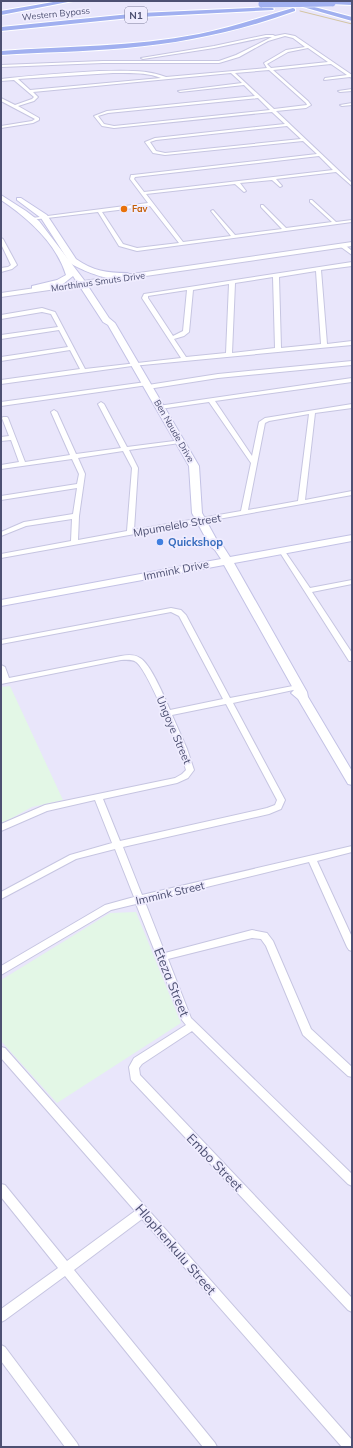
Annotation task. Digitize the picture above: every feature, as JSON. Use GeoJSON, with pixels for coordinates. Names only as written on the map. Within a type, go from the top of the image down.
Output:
{"type":"FeatureCollection","features":[{"type":"Feature","properties":{"kind":"highway"},"geometry":{"type":"LineString","coordinates":[[1,10],[61,1]]}},
{"type":"Feature","properties":{"kind":"highway"},"geometry":{"type":"LineString","coordinates":[[1,13],[70,1]]}},
{"type":"Feature","properties":{"kind":"highway"},"geometry":{"type":"LineString","coordinates":[[285,1],[320,12],[352,19]]}},
{"type":"Feature","properties":{"kind":"highway"},"geometry":{"type":"LineString","coordinates":[[1,53],[108,47],[171,41],[230,31],[272,18],[293,10],[310,1]]}},
{"type":"Feature","properties":{"kind":"highway","name":"Western Bypass"},"geometry":{"type":"LineString","coordinates":[[1,29],[133,16],[334,6],[352,3]]}},
{"type":"Feature","properties":{"kind":"highway","name":"Western Bypass"},"geometry":{"type":"LineString","coordinates":[[1,24],[122,12],[262,4],[352,8]]}},
{"type":"Feature","properties":{"kind":"highway"},"geometry":{"type":"LineString","coordinates":[[12,44],[92,44],[156,40],[220,31],[272,18]]}},
{"type":"Feature","properties":{"kind":"main road","name":"Ben Naude Drive"},"geometry":{"type":"LineString","coordinates":[[1,189],[26,203],[44,217],[69,262]]}},
{"type":"Feature","properties":{"kind":"main road","name":"Ben Naude Drive"},"geometry":{"type":"LineString","coordinates":[[1,197],[32,219],[85,282],[106,320],[111,323],[180,441],[195,471],[195,502],[200,520],[219,556],[352,781]]}},
{"type":"Feature","properties":{"kind":"main road"},"geometry":{"type":"LineString","coordinates":[[69,262],[94,274],[106,276],[127,275]]}},
{"type":"Feature","properties":{"kind":"main road"},"geometry":{"type":"LineString","coordinates":[[34,288],[65,280],[70,275],[69,262]]}},
{"type":"Feature","properties":{"kind":"main road","name":"Immink Drive"},"geometry":{"type":"LineString","coordinates":[[1,603],[219,556],[352,530]]}},
{"type":"Feature","properties":{"kind":"main road","name":"Immink Drive"},"geometry":{"type":"LineString","coordinates":[[1,594],[219,556],[282,551],[352,538]]}},
{"type":"Feature","properties":{"kind":"street"},"geometry":{"type":"LineString","coordinates":[[130,62],[133,60],[214,47],[266,36],[292,36],[351,76]]}},
{"type":"Feature","properties":{"kind":"street"},"geometry":{"type":"LineString","coordinates":[[1,66],[130,62],[225,62],[276,37]]}},
{"type":"Feature","properties":{"kind":"street"},"geometry":{"type":"LineString","coordinates":[[258,97],[107,112],[96,116],[103,125],[114,127],[303,108],[309,105],[265,65],[265,63],[283,52],[309,47]]}},
{"type":"Feature","properties":{"kind":"street"},"geometry":{"type":"LineString","coordinates":[[137,73],[139,62]]}},
{"type":"Feature","properties":{"kind":"street"},"geometry":{"type":"LineString","coordinates":[[31,91],[332,63]]}},
{"type":"Feature","properties":{"kind":"street"},"geometry":{"type":"LineString","coordinates":[[232,72],[352,185]]}},
{"type":"Feature","properties":{"kind":"street"},"geometry":{"type":"LineString","coordinates":[[1,80],[85,73],[158,74],[165,78]]}},
{"type":"Feature","properties":{"kind":"street"},"geometry":{"type":"LineString","coordinates":[[325,79],[351,76]]}},
{"type":"Feature","properties":{"kind":"street"},"geometry":{"type":"LineString","coordinates":[[15,79],[31,91],[36,97],[15,106]]}},
{"type":"Feature","properties":{"kind":"street"},"geometry":{"type":"LineString","coordinates":[[180,91],[245,84]]}},
{"type":"Feature","properties":{"kind":"street"},"geometry":{"type":"LineString","coordinates":[[340,91],[352,90]]}},
{"type":"Feature","properties":{"kind":"street"},"geometry":{"type":"LineString","coordinates":[[1,99],[35,116],[37,120],[1,126]]}},
{"type":"Feature","properties":{"kind":"street"},"geometry":{"type":"LineString","coordinates":[[342,105],[352,104]]}},
{"type":"Feature","properties":{"kind":"street"},"geometry":{"type":"LineString","coordinates":[[288,125],[155,138],[147,142],[155,152],[165,154],[303,140]]}},
{"type":"Feature","properties":{"kind":"street"},"geometry":{"type":"LineString","coordinates":[[182,244],[132,179],[133,176],[319,155]]}},
{"type":"Feature","properties":{"kind":"street"},"geometry":{"type":"LineString","coordinates":[[143,193],[195,189],[236,182],[336,171]]}},
{"type":"Feature","properties":{"kind":"street"},"geometry":{"type":"LineString","coordinates":[[272,178],[280,186]]}},
{"type":"Feature","properties":{"kind":"street"},"geometry":{"type":"LineString","coordinates":[[236,182],[244,191]]}},
{"type":"Feature","properties":{"kind":"street"},"geometry":{"type":"LineString","coordinates":[[312,201],[335,223]]}},
{"type":"Feature","properties":{"kind":"street"},"geometry":{"type":"LineString","coordinates":[[32,219],[152,204]]}},
{"type":"Feature","properties":{"kind":"street"},"geometry":{"type":"LineString","coordinates":[[263,206],[285,230]]}},
{"type":"Feature","properties":{"kind":"street"},"geometry":{"type":"LineString","coordinates":[[99,210],[124,247],[142,250],[352,221]]}},
{"type":"Feature","properties":{"kind":"street"},"geometry":{"type":"LineString","coordinates":[[212,211],[234,237]]}},
{"type":"Feature","properties":{"kind":"street"},"geometry":{"type":"LineString","coordinates":[[1,239],[14,264],[10,268],[1,270]]}},
{"type":"Feature","properties":{"kind":"street","name":"Marthinus Smuts Drive"},"geometry":{"type":"LineString","coordinates":[[1,294],[352,244]]}},
{"type":"Feature","properties":{"kind":"street"},"geometry":{"type":"LineString","coordinates":[[343,246],[352,254]]}},
{"type":"Feature","properties":{"kind":"street"},"geometry":{"type":"LineString","coordinates":[[184,358],[145,297],[148,295],[352,264]]}},
{"type":"Feature","properties":{"kind":"street","name":"Marthinus Smuts Drive"},"geometry":{"type":"LineString","coordinates":[[85,282],[127,275],[195,267]]}},
{"type":"Feature","properties":{"kind":"street"},"geometry":{"type":"LineString","coordinates":[[318,270],[324,346]]}},
{"type":"Feature","properties":{"kind":"street"},"geometry":{"type":"LineString","coordinates":[[276,276],[278,350]]}},
{"type":"Feature","properties":{"kind":"street"},"geometry":{"type":"LineString","coordinates":[[1,294],[34,288],[85,282]]}},
{"type":"Feature","properties":{"kind":"street"},"geometry":{"type":"LineString","coordinates":[[229,354],[232,282]]}},
{"type":"Feature","properties":{"kind":"street"},"geometry":{"type":"LineString","coordinates":[[172,338],[186,332],[190,289]]}},
{"type":"Feature","properties":{"kind":"street"},"geometry":{"type":"LineString","coordinates":[[1,316],[48,311],[54,314],[83,370]]}},
{"type":"Feature","properties":{"kind":"street"},"geometry":{"type":"LineString","coordinates":[[1,337],[61,328]]}},
{"type":"Feature","properties":{"kind":"street"},"geometry":{"type":"LineString","coordinates":[[1,382],[83,370],[184,358],[352,343]]}},
{"type":"Feature","properties":{"kind":"street"},"geometry":{"type":"LineString","coordinates":[[1,359],[71,348]]}},
{"type":"Feature","properties":{"kind":"street"},"geometry":{"type":"LineString","coordinates":[[1,404],[218,376],[352,363]]}},
{"type":"Feature","properties":{"kind":"street"},"geometry":{"type":"LineString","coordinates":[[160,407],[352,380]]}},
{"type":"Feature","properties":{"kind":"street"},"geometry":{"type":"LineString","coordinates":[[212,400],[253,462]]}},
{"type":"Feature","properties":{"kind":"street"},"geometry":{"type":"LineString","coordinates":[[101,404],[126,449],[136,472],[130,533]]}},
{"type":"Feature","properties":{"kind":"street"},"geometry":{"type":"LineString","coordinates":[[244,512],[253,462],[263,421],[352,406]]}},
{"type":"Feature","properties":{"kind":"street"},"geometry":{"type":"LineString","coordinates":[[54,412],[82,474],[74,543]]}},
{"type":"Feature","properties":{"kind":"street"},"geometry":{"type":"LineString","coordinates":[[301,502],[312,412]]}},
{"type":"Feature","properties":{"kind":"street"},"geometry":{"type":"LineString","coordinates":[[5,418],[22,464]]}},
{"type":"Feature","properties":{"kind":"street"},"geometry":{"type":"LineString","coordinates":[[1,440],[12,438]]}},
{"type":"Feature","properties":{"kind":"street"},"geometry":{"type":"LineString","coordinates":[[1,467],[180,441]]}},
{"type":"Feature","properties":{"kind":"street"},"geometry":{"type":"LineString","coordinates":[[1,498],[81,485]]}},
{"type":"Feature","properties":{"kind":"street","name":"Mpumelelo Street"},"geometry":{"type":"LineString","coordinates":[[1,556],[352,493]]}},
{"type":"Feature","properties":{"kind":"street"},"geometry":{"type":"LineString","coordinates":[[1,534],[24,524],[76,516]]}},
{"type":"Feature","properties":{"kind":"street"},"geometry":{"type":"LineString","coordinates":[[282,551],[352,659]]}},
{"type":"Feature","properties":{"kind":"street"},"geometry":{"type":"LineString","coordinates":[[307,590],[352,582]]}},
{"type":"Feature","properties":{"kind":"street"},"geometry":{"type":"LineString","coordinates":[[1,642],[171,610],[178,612],[182,615],[281,800],[278,807],[269,811],[117,845],[68,858],[1,896]]}},
{"type":"Feature","properties":{"kind":"street","name":"Ungoye Street"},"geometry":{"type":"LineString","coordinates":[[1,828],[40,810],[98,796],[177,780],[188,773],[189,765],[168,713],[144,665],[139,660],[131,657],[4,682]]}},
{"type":"Feature","properties":{"kind":"street"},"geometry":{"type":"LineString","coordinates":[[1,667],[4,682]]}},
{"type":"Feature","properties":{"kind":"street"},"geometry":{"type":"LineString","coordinates":[[168,713],[229,701],[298,691]]}},
{"type":"Feature","properties":{"kind":"street","name":"Eteza Street"},"geometry":{"type":"LineString","coordinates":[[98,796],[163,956],[186,1018],[192,1026],[352,1181]]}},
{"type":"Feature","properties":{"kind":"street","name":"Immink Street"},"geometry":{"type":"LineString","coordinates":[[1,971],[101,910],[352,849]]}},
{"type":"Feature","properties":{"kind":"street"},"geometry":{"type":"LineString","coordinates":[[312,859],[352,947]]}},
{"type":"Feature","properties":{"kind":"street"},"geometry":{"type":"LineString","coordinates":[[163,956],[252,934],[264,936],[270,944],[307,1032],[352,1073]]}},
{"type":"Feature","properties":{"kind":"street","name":"Embo Street"},"geometry":{"type":"LineString","coordinates":[[192,1026],[138,1061],[134,1066],[135,1077],[352,1306]]}},
{"type":"Feature","properties":{"kind":"street","name":"Hlophenkulu Street"},"geometry":{"type":"LineString","coordinates":[[1,1051],[350,1447]]}},
{"type":"Feature","properties":{"kind":"street"},"geometry":{"type":"LineString","coordinates":[[1,1189],[211,1447]]}},
{"type":"Feature","properties":{"kind":"street"},"geometry":{"type":"LineString","coordinates":[[1,1316],[143,1212]]}},
{"type":"Feature","properties":{"kind":"street"},"geometry":{"type":"LineString","coordinates":[[1,1351],[73,1447]]}},
{"type":"Feature","properties":{"kind":"shaded area"},"geometry":{"type":"Polygon","coordinates":[[[10,686],[63,800],[32,807],[1,824],[1,687],[10,686]]]}},
{"type":"Feature","properties":{"kind":"shaded area"},"geometry":{"type":"Polygon","coordinates":[[[136,912],[181,1023],[57,1103],[1,1041],[1,980],[110,913],[136,912]]]}},
{"type":"Feature","properties":{"kind":"waterway"},"geometry":{"type":"LineString","coordinates":[[300,11],[352,24]]}},
{"type":"Feature","properties":{"kind":"place","name":"Fav"},"geometry":{"type":"Point","coordinates":[124,209]}},
{"type":"Feature","properties":{"kind":"place","name":"Quickshop"},"geometry":{"type":"Point","coordinates":[160,542]}}]}
